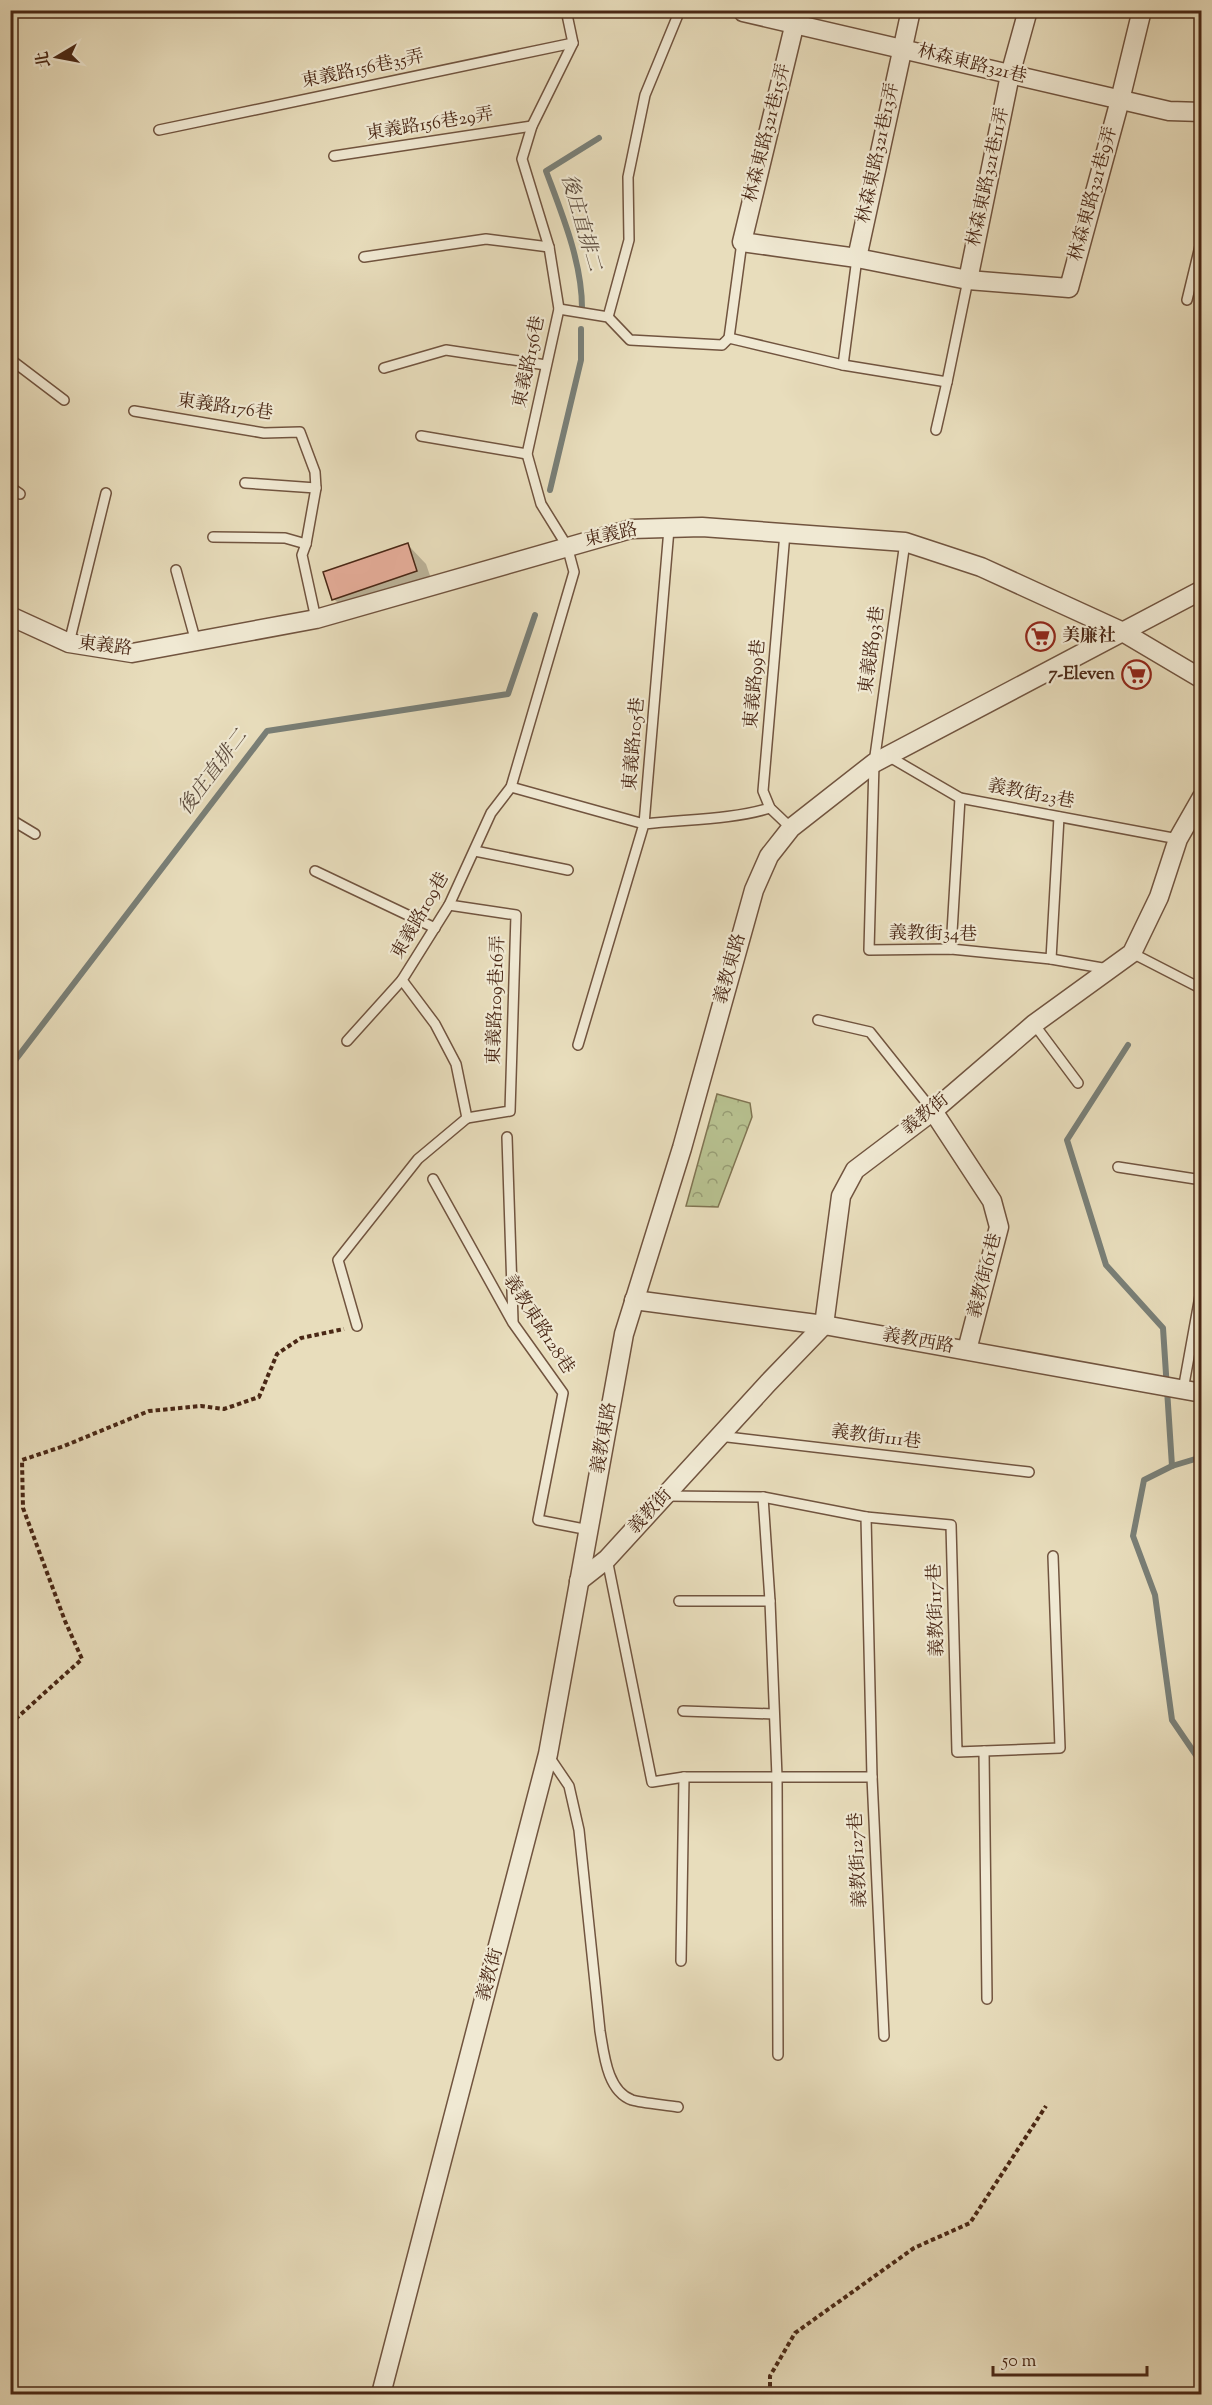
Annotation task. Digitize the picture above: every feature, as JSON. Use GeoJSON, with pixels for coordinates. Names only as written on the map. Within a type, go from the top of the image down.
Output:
{"type":"FeatureCollection","features":[{"type":"Feature","properties":{"kind":"street","name":"林森東路321巷13弄"},"geometry":{"type":"LineString","coordinates":[[857,258],[911,10]]}},
{"type":"Feature","properties":{"kind":"street","name":"林森東路321巷11弄"},"geometry":{"type":"LineString","coordinates":[[968,280],[1010,75],[1028,10]]}},
{"type":"Feature","properties":{"kind":"street","name":"林森東路321巷9弄"},"geometry":{"type":"LineString","coordinates":[[968,280],[1069,288],[1142,10]]}},
{"type":"Feature","properties":{"kind":"street","name":"林森東路321巷"},"geometry":{"type":"LineString","coordinates":[[743,12],[796,17],[902,48],[1010,75],[1168,111],[1202,112]]}},
{"type":"Feature","properties":{"kind":"street","name":"林森東路321巷15弄"},"geometry":{"type":"LineString","coordinates":[[742,242],[796,17]]}},
{"type":"Feature","properties":{"kind":"street"},"geometry":{"type":"LineString","coordinates":[[742,242],[857,258],[968,280]]}},
{"type":"Feature","properties":{"kind":"street","name":"東義路"},"geometry":{"type":"LineString","coordinates":[[10,616],[69,643],[132,653],[316,619],[631,529],[702,527],[905,542],[981,567],[1121,631],[1202,678]]}},
{"type":"Feature","properties":{"kind":"street","name":"義教東路"},"geometry":{"type":"LineString","coordinates":[[579,1581],[624,1334],[682,1148],[754,890],[769,856],[791,828],[881,759],[1202,590]]}},
{"type":"Feature","properties":{"kind":"street"},"geometry":{"type":"LineString","coordinates":[[1132,954],[1158,897],[1178,839],[1202,798]]}},
{"type":"Feature","properties":{"kind":"street","name":"義教街"},"geometry":{"type":"LineString","coordinates":[[381,2394],[548,1754],[579,1581],[607,1559],[824,1325],[841,1196],[855,1170],[933,1111],[1034,1024],[1132,954]]}},
{"type":"Feature","properties":{"kind":"street","name":"義教街61巷"},"geometry":{"type":"LineString","coordinates":[[933,1111],[992,1201],[999,1227],[967,1350]]}},
{"type":"Feature","properties":{"kind":"street","name":"義教西路"},"geometry":{"type":"LineString","coordinates":[[634,1300],[824,1325],[1202,1393]]}},
{"type":"Feature","properties":{"kind":"lane"},"geometry":{"type":"LineString","coordinates":[[566,10],[573,43]]}},
{"type":"Feature","properties":{"kind":"lane"},"geometry":{"type":"LineString","coordinates":[[608,317],[629,240],[628,177],[645,95],[680,10]]}},
{"type":"Feature","properties":{"kind":"lane","name":"東義路156巷"},"geometry":{"type":"LineString","coordinates":[[567,546],[541,504],[527,454],[559,309],[549,247],[522,159],[532,126],[573,43]]}},
{"type":"Feature","properties":{"kind":"lane","name":"東義路156巷35弄"},"geometry":{"type":"LineString","coordinates":[[159,130],[573,43]]}},
{"type":"Feature","properties":{"kind":"lane","name":"東義路156巷29弄"},"geometry":{"type":"LineString","coordinates":[[334,156],[532,126]]}},
{"type":"Feature","properties":{"kind":"lane"},"geometry":{"type":"LineString","coordinates":[[1187,300],[1202,238]]}},
{"type":"Feature","properties":{"kind":"lane"},"geometry":{"type":"LineString","coordinates":[[364,257],[486,239],[549,247]]}},
{"type":"Feature","properties":{"kind":"lane"},"geometry":{"type":"LineString","coordinates":[[559,309],[608,317],[630,340],[722,345],[729,338],[742,242]]}},
{"type":"Feature","properties":{"kind":"lane"},"geometry":{"type":"LineString","coordinates":[[843,365],[857,258]]}},
{"type":"Feature","properties":{"kind":"lane"},"geometry":{"type":"LineString","coordinates":[[936,430],[968,280]]}},
{"type":"Feature","properties":{"kind":"lane"},"geometry":{"type":"LineString","coordinates":[[729,338],[843,365],[947,382]]}},
{"type":"Feature","properties":{"kind":"lane"},"geometry":{"type":"LineString","coordinates":[[384,368],[446,350],[546,364]]}},
{"type":"Feature","properties":{"kind":"lane"},"geometry":{"type":"LineString","coordinates":[[10,359],[64,400]]}},
{"type":"Feature","properties":{"kind":"lane","name":"東義路176巷"},"geometry":{"type":"LineString","coordinates":[[134,411],[264,433],[300,432],[315,472],[316,488],[302,555],[316,619]]}},
{"type":"Feature","properties":{"kind":"lane"},"geometry":{"type":"LineString","coordinates":[[421,436],[527,454]]}},
{"type":"Feature","properties":{"kind":"lane"},"geometry":{"type":"LineString","coordinates":[[245,483],[316,488]]}},
{"type":"Feature","properties":{"kind":"lane"},"geometry":{"type":"LineString","coordinates":[[10,487],[20,494]]}},
{"type":"Feature","properties":{"kind":"lane"},"geometry":{"type":"LineString","coordinates":[[69,643],[106,493]]}},
{"type":"Feature","properties":{"kind":"lane","name":"東義路105巷"},"geometry":{"type":"LineString","coordinates":[[511,787],[644,824],[669,529]]}},
{"type":"Feature","properties":{"kind":"lane","name":"東義路99巷"},"geometry":{"type":"LineString","coordinates":[[770,808],[763,791],[785,533]]}},
{"type":"Feature","properties":{"kind":"lane"},"geometry":{"type":"LineString","coordinates":[[213,537],[285,538],[306,544]]}},
{"type":"Feature","properties":{"kind":"lane","name":"東義路93巷"},"geometry":{"type":"LineString","coordinates":[[881,759],[905,542]]}},
{"type":"Feature","properties":{"kind":"lane","name":"東義路109巷"},"geometry":{"type":"LineString","coordinates":[[468,1118],[456,1064],[435,1024],[402,980],[449,905],[491,813],[511,787],[574,572],[567,546]]}},
{"type":"Feature","properties":{"kind":"lane"},"geometry":{"type":"LineString","coordinates":[[176,570],[196,642]]}},
{"type":"Feature","properties":{"kind":"lane","name":"義教街23巷"},"geometry":{"type":"LineString","coordinates":[[881,759],[960,798],[1178,839]]}},
{"type":"Feature","properties":{"kind":"lane","name":"義教街34巷"},"geometry":{"type":"LineString","coordinates":[[881,759],[869,950],[951,949],[1051,959],[1110,969]]}},
{"type":"Feature","properties":{"kind":"lane"},"geometry":{"type":"LineString","coordinates":[[951,949],[960,798]]}},
{"type":"Feature","properties":{"kind":"lane"},"geometry":{"type":"LineString","coordinates":[[578,1046],[644,824],[747,815],[770,808],[791,828]]}},
{"type":"Feature","properties":{"kind":"lane"},"geometry":{"type":"LineString","coordinates":[[1051,959],[1059,817]]}},
{"type":"Feature","properties":{"kind":"lane"},"geometry":{"type":"LineString","coordinates":[[10,819],[35,834]]}},
{"type":"Feature","properties":{"kind":"lane"},"geometry":{"type":"LineString","coordinates":[[475,851],[568,870]]}},
{"type":"Feature","properties":{"kind":"lane"},"geometry":{"type":"LineString","coordinates":[[315,871],[435,928]]}},
{"type":"Feature","properties":{"kind":"lane","name":"東義路109巷16弄"},"geometry":{"type":"LineString","coordinates":[[449,905],[516,915],[510,1111],[468,1118]]}},
{"type":"Feature","properties":{"kind":"lane"},"geometry":{"type":"LineString","coordinates":[[1132,954],[1202,989]]}},
{"type":"Feature","properties":{"kind":"lane"},"geometry":{"type":"LineString","coordinates":[[347,1041],[402,980]]}},
{"type":"Feature","properties":{"kind":"lane"},"geometry":{"type":"LineString","coordinates":[[818,1020],[870,1032],[933,1111]]}},
{"type":"Feature","properties":{"kind":"lane"},"geometry":{"type":"LineString","coordinates":[[1034,1024],[1078,1083]]}},
{"type":"Feature","properties":{"kind":"lane"},"geometry":{"type":"LineString","coordinates":[[357,1326],[338,1260],[418,1159],[468,1118]]}},
{"type":"Feature","properties":{"kind":"lane"},"geometry":{"type":"LineString","coordinates":[[507,1137],[513,1323]]}},
{"type":"Feature","properties":{"kind":"lane"},"geometry":{"type":"LineString","coordinates":[[1118,1167],[1202,1180]]}},
{"type":"Feature","properties":{"kind":"lane","name":"義教東路128巷"},"geometry":{"type":"LineString","coordinates":[[433,1179],[513,1323],[563,1394],[538,1520],[589,1530]]}},
{"type":"Feature","properties":{"kind":"lane"},"geometry":{"type":"LineString","coordinates":[[1183,1390],[1202,1285]]}},
{"type":"Feature","properties":{"kind":"lane","name":"義教街111巷"},"geometry":{"type":"LineString","coordinates":[[719,1436],[1029,1472]]}},
{"type":"Feature","properties":{"kind":"lane","name":"義教街117巷"},"geometry":{"type":"LineString","coordinates":[[666,1496],[763,1497],[866,1517],[951,1525],[957,1752],[1060,1748],[1053,1556]]}},
{"type":"Feature","properties":{"kind":"lane"},"geometry":{"type":"LineString","coordinates":[[763,1497],[777,1777],[778,2055]]}},
{"type":"Feature","properties":{"kind":"lane"},"geometry":{"type":"LineString","coordinates":[[607,1559],[652,1782],[684,1777],[872,1777],[866,1517]]}},
{"type":"Feature","properties":{"kind":"lane"},"geometry":{"type":"LineString","coordinates":[[679,1601],[770,1602]]}},
{"type":"Feature","properties":{"kind":"lane"},"geometry":{"type":"LineString","coordinates":[[683,1711],[774,1714]]}},
{"type":"Feature","properties":{"kind":"lane"},"geometry":{"type":"LineString","coordinates":[[984,1751],[987,1999]]}},
{"type":"Feature","properties":{"kind":"lane"},"geometry":{"type":"LineString","coordinates":[[548,1754],[569,1786],[579,1830],[600,2031],[606,2061],[618,2092],[633,2100],[678,2107]]}},
{"type":"Feature","properties":{"kind":"lane"},"geometry":{"type":"LineString","coordinates":[[681,1961],[684,1777]]}},
{"type":"Feature","properties":{"kind":"lane","name":"義教街127巷"},"geometry":{"type":"LineString","coordinates":[[872,1777],[884,2036]]}},
{"type":"Feature","properties":{"kind":"path"},"geometry":{"type":"LineString","coordinates":[[10,1724],[82,1659],[65,1621],[23,1508],[22,1460],[64,1446],[149,1411],[201,1406],[224,1409],[259,1397],[277,1354],[301,1338],[357,1326]]}},
{"type":"Feature","properties":{"kind":"path"},"geometry":{"type":"LineString","coordinates":[[770,2394],[770,2376],[795,2333],[914,2248],[970,2223],[1046,2106]]}},
{"type":"Feature","properties":{"kind":"green space"},"geometry":{"type":"Polygon","coordinates":[[[717,1094],[750,1103],[752,1117],[718,1207],[686,1206],[717,1094]]]}},
{"type":"Feature","properties":{"kind":"building"},"geometry":{"type":"Polygon","coordinates":[[[408,543],[417,571],[332,600],[323,572],[408,543]]]}},
{"type":"Feature","properties":{"kind":"waterway","name":"後庄直排二"},"geometry":{"type":"LineString","coordinates":[[582,308],[575,256],[546,171],[599,138]]}},
{"type":"Feature","properties":{"kind":"waterway","name":"後庄直排二"},"geometry":{"type":"LineString","coordinates":[[550,490],[581,360],[581,329]]}},
{"type":"Feature","properties":{"kind":"waterway","name":"後庄直排二"},"geometry":{"type":"LineString","coordinates":[[10,1067],[267,731],[508,694],[535,615]]}},
{"type":"Feature","properties":{"kind":"waterway"},"geometry":{"type":"LineString","coordinates":[[1128,1045],[1067,1140],[1106,1265],[1163,1328],[1172,1466]]}},
{"type":"Feature","properties":{"kind":"waterway"},"geometry":{"type":"LineString","coordinates":[[1202,1457],[1172,1466],[1144,1480],[1133,1536],[1155,1595],[1172,1720],[1202,1764]]}},
{"type":"Feature","properties":{"kind":"place","name":"美廉社"},"geometry":{"type":"Point","coordinates":[1041,637]}},
{"type":"Feature","properties":{"kind":"place","name":"7-Eleven"},"geometry":{"type":"Point","coordinates":[1136,675]}}]}
